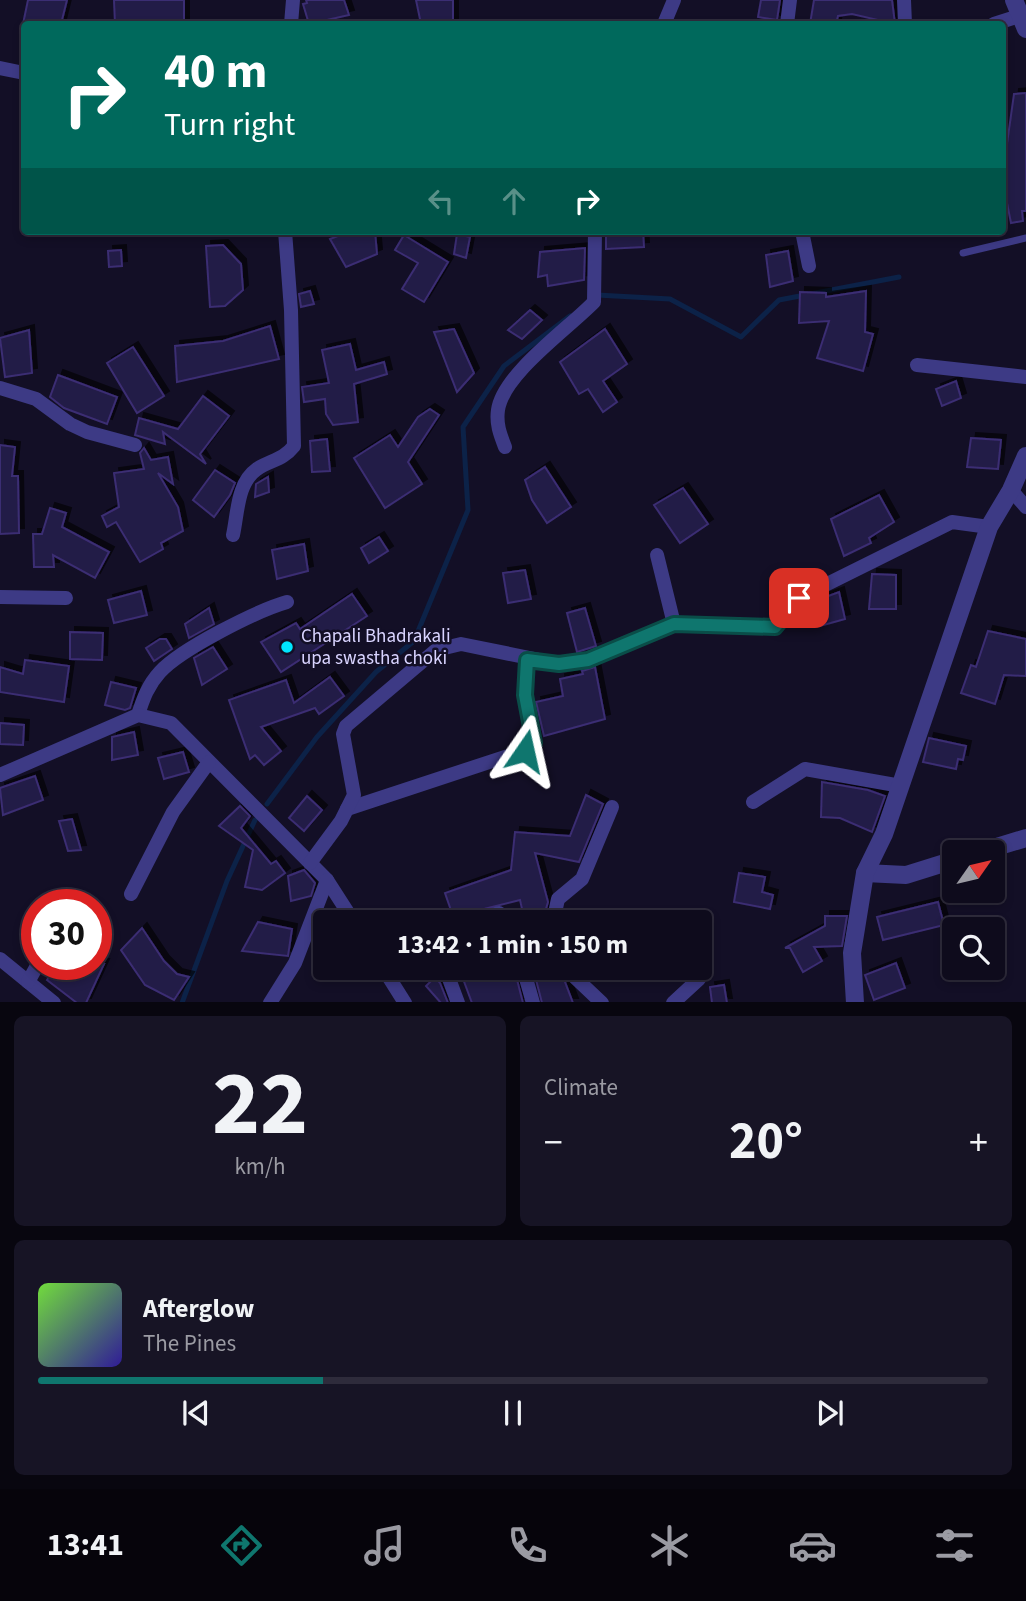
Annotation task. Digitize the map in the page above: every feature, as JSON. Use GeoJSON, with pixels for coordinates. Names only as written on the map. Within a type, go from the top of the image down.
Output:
{"type":"FeatureCollection","features":[{"type":"Feature","properties":{"kind":"street"},"geometry":{"type":"LineString","coordinates":[[291,21],[293,0]]}},
{"type":"Feature","properties":{"kind":"street"},"geometry":{"type":"LineString","coordinates":[[665,21],[674,0]]}},
{"type":"Feature","properties":{"kind":"street"},"geometry":{"type":"LineString","coordinates":[[787,21],[790,0]]}},
{"type":"Feature","properties":{"kind":"street"},"geometry":{"type":"LineString","coordinates":[[904,0],[905,21]]}},
{"type":"Feature","properties":{"kind":"street"},"geometry":{"type":"LineString","coordinates":[[1003,21],[1020,15]]}},
{"type":"Feature","properties":{"kind":"street"},"geometry":{"type":"LineString","coordinates":[[0,68],[21,72]]}},
{"type":"Feature","properties":{"kind":"street"},"geometry":{"type":"LineString","coordinates":[[233,535],[243,482],[258,469],[285,458],[294,446],[292,310],[285,235]]}},
{"type":"Feature","properties":{"kind":"street"},"geometry":{"type":"LineString","coordinates":[[505,447],[497,426],[499,403],[530,359],[594,302],[595,235]]}},
{"type":"Feature","properties":{"kind":"street"},"geometry":{"type":"LineString","coordinates":[[803,235],[809,266]]}},
{"type":"Feature","properties":{"kind":"street"},"geometry":{"type":"LineString","coordinates":[[917,365],[1026,377]]}},
{"type":"Feature","properties":{"kind":"street"},"geometry":{"type":"LineString","coordinates":[[0,388],[36,399],[69,424],[135,445]]}},
{"type":"Feature","properties":{"kind":"street"},"geometry":{"type":"LineString","coordinates":[[855,1002],[852,953],[864,873],[884,834],[989,527],[1011,490],[1026,456]]}},
{"type":"Feature","properties":{"kind":"street"},"geometry":{"type":"LineString","coordinates":[[1011,490],[1026,507]]}},
{"type":"Feature","properties":{"kind":"street"},"geometry":{"type":"LineString","coordinates":[[310,863],[354,795],[342,734],[345,726],[436,650],[461,644],[492,648],[527,660],[559,664],[588,660],[674,624],[775,627],[799,598],[952,522],[989,527]]}},
{"type":"Feature","properties":{"kind":"street"},"geometry":{"type":"LineString","coordinates":[[657,555],[674,624]]}},
{"type":"Feature","properties":{"kind":"street"},"geometry":{"type":"LineString","coordinates":[[0,597],[66,598]]}},
{"type":"Feature","properties":{"kind":"street"},"geometry":{"type":"LineString","coordinates":[[138,715],[146,692],[161,671],[239,620],[287,602]]}},
{"type":"Feature","properties":{"kind":"street"},"geometry":{"type":"LineString","coordinates":[[347,809],[532,748],[534,743],[525,695],[527,660]]}},
{"type":"Feature","properties":{"kind":"street"},"geometry":{"type":"LineString","coordinates":[[0,775],[138,715],[171,723],[327,880],[346,910]]}},
{"type":"Feature","properties":{"kind":"street"},"geometry":{"type":"LineString","coordinates":[[131,894],[173,812],[209,762]]}},
{"type":"Feature","properties":{"kind":"street"},"geometry":{"type":"LineString","coordinates":[[753,802],[805,769],[901,786]]}},
{"type":"Feature","properties":{"kind":"street"},"geometry":{"type":"LineString","coordinates":[[556,910],[558,899],[582,879],[612,807]]}},
{"type":"Feature","properties":{"kind":"street"},"geometry":{"type":"LineString","coordinates":[[1005,844],[1026,838]]}},
{"type":"Feature","properties":{"kind":"street"},"geometry":{"type":"LineString","coordinates":[[864,873],[906,875],[942,864]]}},
{"type":"Feature","properties":{"kind":"street"},"geometry":{"type":"LineString","coordinates":[[271,1002],[295,963],[327,880]]}},
{"type":"Feature","properties":{"kind":"street"},"geometry":{"type":"LineString","coordinates":[[0,959],[53,1002]]}},
{"type":"Feature","properties":{"kind":"street"},"geometry":{"type":"LineString","coordinates":[[391,980],[404,1002]]}},
{"type":"Feature","properties":{"kind":"street"},"geometry":{"type":"LineString","coordinates":[[449,980],[458,1002]]}},
{"type":"Feature","properties":{"kind":"street"},"geometry":{"type":"LineString","coordinates":[[526,980],[533,1002]]}},
{"type":"Feature","properties":{"kind":"street"},"geometry":{"type":"LineString","coordinates":[[578,980],[601,1002]]}},
{"type":"Feature","properties":{"kind":"street"},"geometry":{"type":"LineString","coordinates":[[674,1002],[698,980]]}},
{"type":"Feature","properties":{"kind":"lane"},"geometry":{"type":"LineString","coordinates":[[963,253],[1026,238]]}},
{"type":"Feature","properties":{"kind":"building"},"geometry":{"type":"Polygon","coordinates":[[[28,0],[67,0],[62,21],[24,21],[28,0]]]}},
{"type":"Feature","properties":{"kind":"building"},"geometry":{"type":"Polygon","coordinates":[[[114,0],[184,0],[184,21],[115,21],[114,0]]]}},
{"type":"Feature","properties":{"kind":"building"},"geometry":{"type":"Polygon","coordinates":[[[306,0],[344,0],[349,15],[308,21],[303,4],[307,3],[306,0]]]}},
{"type":"Feature","properties":{"kind":"building"},"geometry":{"type":"Polygon","coordinates":[[[416,0],[453,0],[453,21],[420,21],[416,0]]]}},
{"type":"Feature","properties":{"kind":"building"},"geometry":{"type":"Polygon","coordinates":[[[761,0],[780,0],[777,20],[758,17],[761,0]]]}},
{"type":"Feature","properties":{"kind":"building"},"geometry":{"type":"Polygon","coordinates":[[[814,0],[892,0],[895,21],[852,14],[838,16],[837,21],[810,21],[814,0]]]}},
{"type":"Feature","properties":{"kind":"building"},"geometry":{"type":"Polygon","coordinates":[[[1026,93],[1026,211],[1022,211],[1023,221],[1011,223],[1006,198],[1006,151],[1014,94],[1026,93]]]}},
{"type":"Feature","properties":{"kind":"building"},"geometry":{"type":"Polygon","coordinates":[[[340,235],[375,235],[377,254],[346,267],[330,239],[340,235]]]}},
{"type":"Feature","properties":{"kind":"building"},"geometry":{"type":"Polygon","coordinates":[[[404,235],[448,262],[424,302],[402,289],[418,263],[395,250],[404,235]]]}},
{"type":"Feature","properties":{"kind":"building"},"geometry":{"type":"Polygon","coordinates":[[[457,235],[470,237],[466,258],[454,254],[457,235]]]}},
{"type":"Feature","properties":{"kind":"building"},"geometry":{"type":"Polygon","coordinates":[[[606,235],[643,235],[644,247],[606,249],[606,235]]]}},
{"type":"Feature","properties":{"kind":"building"},"geometry":{"type":"Polygon","coordinates":[[[223,245],[241,264],[243,290],[225,306],[210,307],[206,246],[223,245]]]}},
{"type":"Feature","properties":{"kind":"building"},"geometry":{"type":"Polygon","coordinates":[[[585,248],[584,280],[548,286],[547,275],[538,277],[540,252],[585,248]]]}},
{"type":"Feature","properties":{"kind":"building"},"geometry":{"type":"Polygon","coordinates":[[[121,250],[122,266],[109,267],[108,251],[121,250]]]}},
{"type":"Feature","properties":{"kind":"building"},"geometry":{"type":"Polygon","coordinates":[[[788,251],[793,281],[770,287],[766,255],[788,251]]]}},
{"type":"Feature","properties":{"kind":"building"},"geometry":{"type":"Polygon","coordinates":[[[310,291],[314,304],[301,307],[299,294],[310,291]]]}},
{"type":"Feature","properties":{"kind":"building"},"geometry":{"type":"Polygon","coordinates":[[[866,291],[865,332],[873,334],[863,371],[817,358],[829,321],[799,323],[800,292],[826,293],[826,297],[866,291]]]}},
{"type":"Feature","properties":{"kind":"building"},"geometry":{"type":"Polygon","coordinates":[[[530,310],[542,320],[522,339],[508,330],[530,310]]]}},
{"type":"Feature","properties":{"kind":"building"},"geometry":{"type":"Polygon","coordinates":[[[270,326],[279,359],[177,382],[175,346],[223,341],[270,326]]]}},
{"type":"Feature","properties":{"kind":"building"},"geometry":{"type":"Polygon","coordinates":[[[454,329],[474,373],[457,392],[434,332],[454,329]]]}},
{"type":"Feature","properties":{"kind":"building"},"geometry":{"type":"Polygon","coordinates":[[[605,329],[627,364],[603,381],[617,402],[603,412],[588,389],[579,394],[560,362],[605,329]]]}},
{"type":"Feature","properties":{"kind":"building"},"geometry":{"type":"Polygon","coordinates":[[[29,330],[32,373],[5,377],[0,338],[29,330]]]}},
{"type":"Feature","properties":{"kind":"building"},"geometry":{"type":"Polygon","coordinates":[[[350,344],[356,370],[384,362],[387,374],[354,384],[358,422],[333,425],[326,414],[325,399],[304,402],[302,387],[329,383],[322,350],[350,344]]]}},
{"type":"Feature","properties":{"kind":"building"},"geometry":{"type":"Polygon","coordinates":[[[133,347],[164,396],[137,413],[107,363],[133,347]]]}},
{"type":"Feature","properties":{"kind":"building"},"geometry":{"type":"Polygon","coordinates":[[[58,375],[117,397],[107,424],[64,408],[50,397],[58,375]]]}},
{"type":"Feature","properties":{"kind":"building"},"geometry":{"type":"Polygon","coordinates":[[[956,381],[961,398],[942,406],[936,389],[956,381]]]}},
{"type":"Feature","properties":{"kind":"building"},"geometry":{"type":"Polygon","coordinates":[[[203,396],[229,416],[200,454],[206,464],[163,432],[165,444],[135,435],[139,418],[178,429],[203,396]]]}},
{"type":"Feature","properties":{"kind":"building"},"geometry":{"type":"Polygon","coordinates":[[[430,409],[439,415],[408,462],[422,484],[385,508],[354,458],[390,435],[398,447],[418,417],[430,409]]]}},
{"type":"Feature","properties":{"kind":"building"},"geometry":{"type":"Polygon","coordinates":[[[971,438],[1001,440],[998,469],[967,467],[971,438]]]}},
{"type":"Feature","properties":{"kind":"building"},"geometry":{"type":"Polygon","coordinates":[[[327,439],[330,471],[312,472],[310,441],[327,439]]]}},
{"type":"Feature","properties":{"kind":"building"},"geometry":{"type":"Polygon","coordinates":[[[0,445],[15,447],[12,476],[18,476],[19,533],[0,534],[0,445]]]}},
{"type":"Feature","properties":{"kind":"building"},"geometry":{"type":"Polygon","coordinates":[[[144,448],[151,460],[168,457],[173,484],[158,473],[178,507],[183,531],[161,543],[163,549],[140,562],[116,522],[107,527],[102,516],[119,507],[114,473],[144,469],[140,453],[144,448]]]}},
{"type":"Feature","properties":{"kind":"building"},"geometry":{"type":"Polygon","coordinates":[[[545,467],[571,507],[547,523],[532,500],[525,480],[545,467]]]}},
{"type":"Feature","properties":{"kind":"building"},"geometry":{"type":"Polygon","coordinates":[[[215,470],[235,483],[214,517],[193,500],[215,470]]]}},
{"type":"Feature","properties":{"kind":"building"},"geometry":{"type":"Polygon","coordinates":[[[268,477],[269,492],[255,497],[256,484],[268,477]]]}},
{"type":"Feature","properties":{"kind":"building"},"geometry":{"type":"Polygon","coordinates":[[[683,488],[708,524],[680,543],[654,505],[683,488]]]}},
{"type":"Feature","properties":{"kind":"building"},"geometry":{"type":"Polygon","coordinates":[[[879,495],[894,522],[869,538],[871,543],[844,556],[831,519],[879,495]]]}},
{"type":"Feature","properties":{"kind":"building"},"geometry":{"type":"Polygon","coordinates":[[[50,508],[66,513],[62,527],[109,552],[95,578],[53,555],[54,567],[34,567],[33,534],[42,534],[50,508]]]}},
{"type":"Feature","properties":{"kind":"building"},"geometry":{"type":"Polygon","coordinates":[[[379,537],[388,551],[369,563],[361,548],[379,537]]]}},
{"type":"Feature","properties":{"kind":"building"},"geometry":{"type":"Polygon","coordinates":[[[304,544],[308,571],[277,579],[272,550],[304,544]]]}},
{"type":"Feature","properties":{"kind":"building"},"geometry":{"type":"Polygon","coordinates":[[[525,570],[531,599],[508,603],[503,573],[525,570]]]}},
{"type":"Feature","properties":{"kind":"building"},"geometry":{"type":"Polygon","coordinates":[[[872,574],[896,575],[896,609],[869,609],[872,574]]]}},
{"type":"Feature","properties":{"kind":"building"},"geometry":{"type":"Polygon","coordinates":[[[141,591],[147,615],[114,623],[108,600],[141,591]]]}},
{"type":"Feature","properties":{"kind":"building"},"geometry":{"type":"Polygon","coordinates":[[[839,592],[845,619],[820,626],[815,601],[839,592]]]}},
{"type":"Feature","properties":{"kind":"building"},"geometry":{"type":"Polygon","coordinates":[[[352,594],[367,616],[281,672],[261,642],[296,623],[300,629],[352,594]]]}},
{"type":"Feature","properties":{"kind":"building"},"geometry":{"type":"Polygon","coordinates":[[[209,608],[214,624],[189,638],[185,624],[209,608]]]}},
{"type":"Feature","properties":{"kind":"building"},"geometry":{"type":"Polygon","coordinates":[[[585,608],[596,646],[577,652],[567,613],[585,608]]]}},
{"type":"Feature","properties":{"kind":"building"},"geometry":{"type":"Polygon","coordinates":[[[988,631],[1026,639],[1026,676],[1004,675],[995,704],[961,693],[971,665],[976,667],[988,631]]]}},
{"type":"Feature","properties":{"kind":"building"},"geometry":{"type":"Polygon","coordinates":[[[70,632],[103,633],[102,660],[70,659],[70,632]]]}},
{"type":"Feature","properties":{"kind":"building"},"geometry":{"type":"Polygon","coordinates":[[[160,639],[166,639],[172,649],[154,661],[146,648],[160,639]]]}},
{"type":"Feature","properties":{"kind":"building"},"geometry":{"type":"Polygon","coordinates":[[[213,647],[227,669],[202,685],[194,658],[213,647]]]}},
{"type":"Feature","properties":{"kind":"building"},"geometry":{"type":"Polygon","coordinates":[[[25,660],[69,666],[64,702],[0,692],[0,667],[23,674],[25,660]]]}},
{"type":"Feature","properties":{"kind":"building"},"geometry":{"type":"Polygon","coordinates":[[[595,667],[605,719],[544,736],[536,702],[563,696],[560,679],[583,674],[582,671],[595,667]]]}},
{"type":"Feature","properties":{"kind":"building"},"geometry":{"type":"Polygon","coordinates":[[[330,677],[344,696],[319,714],[315,708],[261,727],[281,751],[264,765],[255,755],[250,759],[229,700],[286,680],[294,703],[330,677]]]}},
{"type":"Feature","properties":{"kind":"building"},"geometry":{"type":"Polygon","coordinates":[[[111,682],[136,688],[130,708],[125,710],[105,705],[111,682]]]}},
{"type":"Feature","properties":{"kind":"building"},"geometry":{"type":"Polygon","coordinates":[[[0,723],[24,725],[23,745],[0,744],[0,723]]]}},
{"type":"Feature","properties":{"kind":"building"},"geometry":{"type":"Polygon","coordinates":[[[134,732],[138,755],[112,760],[112,737],[134,732]]]}},
{"type":"Feature","properties":{"kind":"building"},"geometry":{"type":"Polygon","coordinates":[[[929,738],[966,746],[963,760],[958,759],[956,769],[923,762],[929,738]]]}},
{"type":"Feature","properties":{"kind":"building"},"geometry":{"type":"Polygon","coordinates":[[[183,752],[189,772],[164,779],[158,758],[183,752]]]}},
{"type":"Feature","properties":{"kind":"building"},"geometry":{"type":"Polygon","coordinates":[[[35,776],[43,800],[3,815],[0,788],[35,776]]]}},
{"type":"Feature","properties":{"kind":"building"},"geometry":{"type":"Polygon","coordinates":[[[822,782],[868,790],[885,796],[872,832],[840,818],[821,817],[822,782]]]}},
{"type":"Feature","properties":{"kind":"building"},"geometry":{"type":"Polygon","coordinates":[[[586,795],[603,804],[579,862],[535,853],[548,902],[546,910],[522,910],[520,900],[480,910],[451,910],[445,893],[511,870],[515,832],[570,836],[586,795]]]}},
{"type":"Feature","properties":{"kind":"building"},"geometry":{"type":"Polygon","coordinates":[[[307,796],[322,810],[304,831],[289,818],[307,796]]]}},
{"type":"Feature","properties":{"kind":"building"},"geometry":{"type":"Polygon","coordinates":[[[240,806],[250,816],[241,828],[271,864],[276,861],[285,873],[262,890],[245,887],[253,850],[219,826],[240,806]]]}},
{"type":"Feature","properties":{"kind":"building"},"geometry":{"type":"Polygon","coordinates":[[[72,819],[81,850],[68,851],[59,821],[72,819]]]}},
{"type":"Feature","properties":{"kind":"building"},"geometry":{"type":"Polygon","coordinates":[[[304,870],[315,883],[311,896],[291,901],[288,876],[304,870]]]}},
{"type":"Feature","properties":{"kind":"building"},"geometry":{"type":"Polygon","coordinates":[[[739,873],[765,877],[762,892],[773,895],[770,909],[734,902],[739,873]]]}},
{"type":"Feature","properties":{"kind":"building"},"geometry":{"type":"Polygon","coordinates":[[[938,902],[942,925],[883,940],[877,917],[938,902]]]}},
{"type":"Feature","properties":{"kind":"building"},"geometry":{"type":"Polygon","coordinates":[[[825,916],[847,916],[842,946],[814,947],[822,961],[803,972],[790,948],[785,948],[825,926],[825,916]]]}},
{"type":"Feature","properties":{"kind":"building"},"geometry":{"type":"Polygon","coordinates":[[[258,922],[292,929],[288,956],[242,951],[258,922]]]}},
{"type":"Feature","properties":{"kind":"building"},"geometry":{"type":"Polygon","coordinates":[[[142,928],[164,961],[177,974],[189,977],[174,1000],[145,985],[121,950],[142,928]]]}},
{"type":"Feature","properties":{"kind":"building"},"geometry":{"type":"Polygon","coordinates":[[[896,963],[905,988],[874,1000],[865,975],[896,963]]]}},
{"type":"Feature","properties":{"kind":"building"},"geometry":{"type":"Polygon","coordinates":[[[47,980],[97,980],[86,1002],[76,1002],[47,980]]]}},
{"type":"Feature","properties":{"kind":"building"},"geometry":{"type":"Polygon","coordinates":[[[432,980],[440,983],[448,1002],[440,1002],[426,986],[432,980]]]}},
{"type":"Feature","properties":{"kind":"building"},"geometry":{"type":"Polygon","coordinates":[[[463,980],[517,980],[523,1002],[472,1002],[463,980]]]}},
{"type":"Feature","properties":{"kind":"building"},"geometry":{"type":"Polygon","coordinates":[[[536,980],[564,980],[573,1002],[542,1002],[536,980]]]}},
{"type":"Feature","properties":{"kind":"building"},"geometry":{"type":"Polygon","coordinates":[[[724,985],[727,1002],[712,1002],[710,987],[724,985]]]}},
{"type":"Feature","properties":{"kind":"waterway"},"geometry":{"type":"LineString","coordinates":[[597,295],[670,299],[741,337],[779,300],[899,277]]}},
{"type":"Feature","properties":{"kind":"waterway"},"geometry":{"type":"LineString","coordinates":[[267,804],[317,737],[376,672],[414,641],[468,510],[463,427],[504,366],[570,316]]}},
{"type":"Feature","properties":{"kind":"waterway"},"geometry":{"type":"LineString","coordinates":[[182,1002],[227,881],[255,820]]}},
{"type":"Feature","properties":{"kind":"place","name":"Chapali Bhadrakali upa swastha choki"},"geometry":{"type":"Point","coordinates":[287,647]}},
{"type":"Feature","properties":{"kind":"route"},"geometry":{"type":"LineString","coordinates":[[525,751],[532,748],[534,743],[525,695],[527,660],[559,664],[588,660],[674,624],[775,627],[799,598]]}}]}
